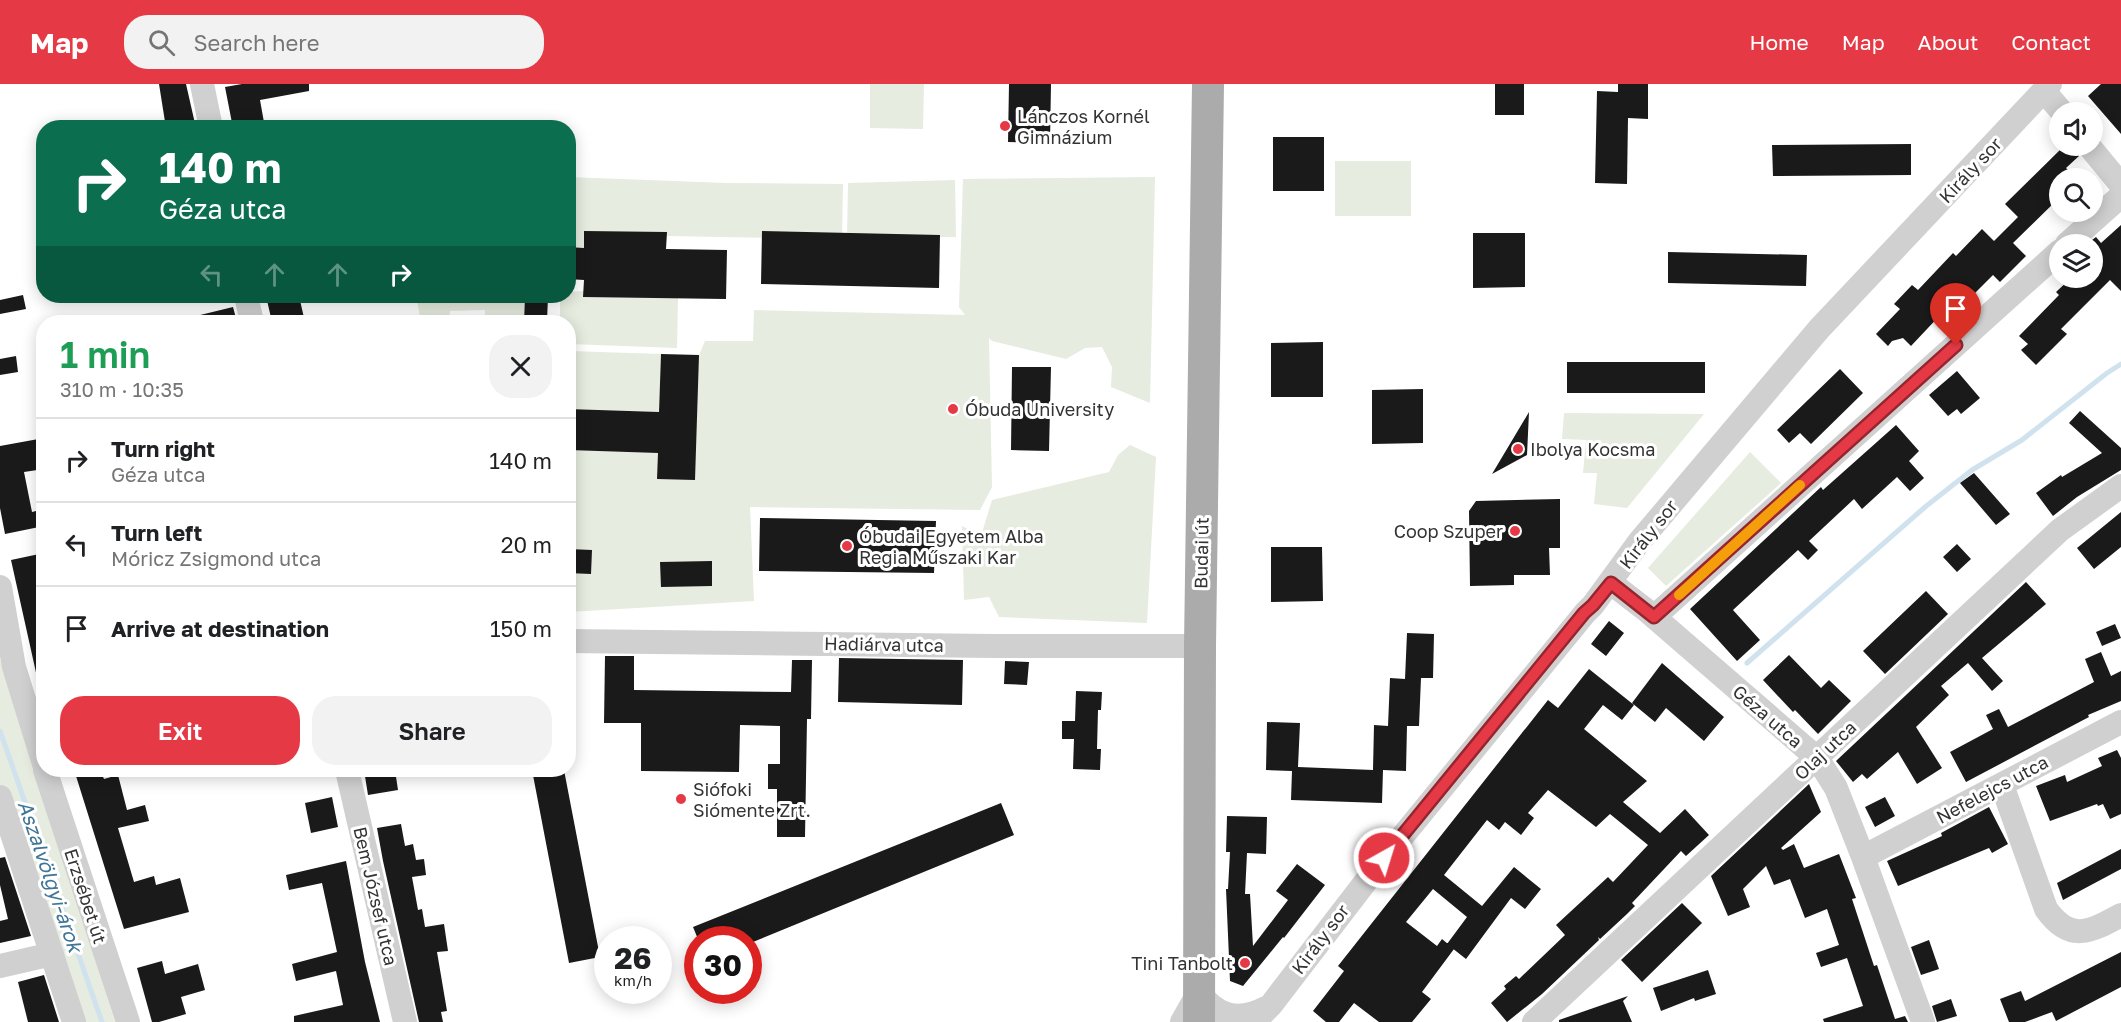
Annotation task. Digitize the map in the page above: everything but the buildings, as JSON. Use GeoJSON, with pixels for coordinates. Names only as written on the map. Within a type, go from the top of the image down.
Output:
{"type":"FeatureCollection","features":[{"type":"Feature","properties":{"kind":"main road","name":"Budai út"},"geometry":{"type":"LineString","coordinates":[[1199,1007],[1200,646],[1208,84]]}},
{"type":"Feature","properties":{"kind":"street"},"geometry":{"type":"LineString","coordinates":[[202,84],[209,120]]}},
{"type":"Feature","properties":{"kind":"street"},"geometry":{"type":"LineString","coordinates":[[2047,86],[2056,102]]}},
{"type":"Feature","properties":{"kind":"street","name":"Király sor"},"geometry":{"type":"LineString","coordinates":[[1199,1007],[1212,1008],[1231,1018],[1262,1016],[1377,866],[1611,583],[1624,560],[1818,329],[2047,86]]}},
{"type":"Feature","properties":{"kind":"street"},"geometry":{"type":"LineString","coordinates":[[2097,156],[2121,185]]}},
{"type":"Feature","properties":{"kind":"street"},"geometry":{"type":"LineString","coordinates":[[2078,234],[2121,196]]}},
{"type":"Feature","properties":{"kind":"street"},"geometry":{"type":"LineString","coordinates":[[1654,617],[2049,262]]}},
{"type":"Feature","properties":{"kind":"street","name":"Olaj utca"},"geometry":{"type":"LineString","coordinates":[[1541,1019],[2060,530],[2121,486]]}},
{"type":"Feature","properties":{"kind":"street","name":"Géza utca"},"geometry":{"type":"LineString","coordinates":[[1611,583],[1654,617],[1817,758],[1836,788],[1923,1022]]}},
{"type":"Feature","properties":{"kind":"street"},"geometry":{"type":"LineString","coordinates":[[0,587],[14,667],[36,738]]}},
{"type":"Feature","properties":{"kind":"street","name":"Hadiárva utca"},"geometry":{"type":"LineString","coordinates":[[576,640],[993,646],[1200,646]]}},
{"type":"Feature","properties":{"kind":"street","name":"Nefelejcs utca"},"geometry":{"type":"LineString","coordinates":[[1863,857],[2121,722]]}},
{"type":"Feature","properties":{"kind":"street","name":"Erzsébet út"},"geometry":{"type":"LineString","coordinates":[[47,777],[128,1022]]}},
{"type":"Feature","properties":{"kind":"street","name":"Bem József utca"},"geometry":{"type":"LineString","coordinates":[[349,777],[405,1022]]}},
{"type":"Feature","properties":{"kind":"street"},"geometry":{"type":"LineString","coordinates":[[2002,785],[2046,909],[2056,923],[2070,930],[2083,932],[2096,929],[2121,915]]}},
{"type":"Feature","properties":{"kind":"street"},"geometry":{"type":"LineString","coordinates":[[0,797],[74,1022]]}},
{"type":"Feature","properties":{"kind":"street"},"geometry":{"type":"LineString","coordinates":[[0,966],[52,954]]}},
{"type":"Feature","properties":{"kind":"street"},"geometry":{"type":"LineString","coordinates":[[1182,1022],[1199,1007]]}},
{"type":"Feature","properties":{"kind":"shaded area"},"geometry":{"type":"Polygon","coordinates":[[[870,84],[924,84],[923,129],[870,128],[870,84]]]}},
{"type":"Feature","properties":{"kind":"shaded area"},"geometry":{"type":"Polygon","coordinates":[[[1335,161],[1411,161],[1411,216],[1335,216],[1335,161]]]}},
{"type":"Feature","properties":{"kind":"shaded area"},"geometry":{"type":"Polygon","coordinates":[[[576,177],[727,183],[843,184],[842,239],[584,232],[584,248],[576,247],[576,177]]]}},
{"type":"Feature","properties":{"kind":"shaded area"},"geometry":{"type":"Polygon","coordinates":[[[1155,177],[1150,403],[1111,387],[1112,367],[1102,347],[1085,348],[1066,359],[992,341],[989,338],[992,487],[980,510],[750,507],[754,601],[576,612],[576,450],[658,453],[705,341],[753,341],[754,310],[965,315],[959,307],[963,179],[1155,177]]]}},
{"type":"Feature","properties":{"kind":"shaded area"},"geometry":{"type":"Polygon","coordinates":[[[955,180],[956,237],[847,238],[848,183],[955,180]]]}},
{"type":"Feature","properties":{"kind":"shaded area"},"geometry":{"type":"Polygon","coordinates":[[[584,291],[584,297],[678,298],[677,348],[576,344],[576,315],[560,315],[560,303],[576,303],[576,292],[584,291]]]}},
{"type":"Feature","properties":{"kind":"shaded area"},"geometry":{"type":"Polygon","coordinates":[[[417,303],[525,303],[524,315],[485,315],[485,310],[450,311],[450,315],[420,315],[417,303]]]}},
{"type":"Feature","properties":{"kind":"shaded area"},"geometry":{"type":"Polygon","coordinates":[[[576,351],[661,354],[659,412],[576,409],[576,351]]]}},
{"type":"Feature","properties":{"kind":"shaded area"},"geometry":{"type":"Polygon","coordinates":[[[1564,413],[1704,414],[1627,508],[1594,504],[1597,473],[1583,473],[1586,440],[1562,439],[1564,413]]]}},
{"type":"Feature","properties":{"kind":"shaded area"},"geometry":{"type":"Polygon","coordinates":[[[1130,445],[1156,457],[1147,623],[999,617],[989,597],[964,600],[962,526],[981,536],[992,500],[1109,472],[1118,455],[1130,445]]]}},
{"type":"Feature","properties":{"kind":"shaded area"},"geometry":{"type":"Polygon","coordinates":[[[1750,452],[1781,483],[1666,586],[1648,568],[1750,452]]]}},
{"type":"Feature","properties":{"kind":"shaded area"},"geometry":{"type":"Polygon","coordinates":[[[0,658],[115,1022],[79,1022],[0,789],[0,658]]]}},
{"type":"Feature","properties":{"kind":"waterway"},"geometry":{"type":"LineString","coordinates":[[1747,663],[1925,507],[1972,470],[2022,440],[2121,364]]}},
{"type":"Feature","properties":{"kind":"waterway","name":"Aszalvölgyi-árok"},"geometry":{"type":"LineString","coordinates":[[0,731],[102,1022]]}},
{"type":"Feature","properties":{"kind":"slow traffic"},"geometry":{"type":"LineString","coordinates":[[1679,595],[1800,485]]}},
{"type":"Feature","properties":{"kind":"place","name":"Lánczos Kornél Gimnázium"},"geometry":{"type":"Point","coordinates":[1005,126]}},
{"type":"Feature","properties":{"kind":"place","name":"Óbuda University"},"geometry":{"type":"Point","coordinates":[953,409]}},
{"type":"Feature","properties":{"kind":"place","name":"Ibolya Kocsma"},"geometry":{"type":"Point","coordinates":[1518,449]}},
{"type":"Feature","properties":{"kind":"place","name":"Coop Szuper"},"geometry":{"type":"Point","coordinates":[1515,531]}},
{"type":"Feature","properties":{"kind":"place","name":"Óbudai Egyetem Alba Regia Műszaki Kar"},"geometry":{"type":"Point","coordinates":[847,546]}},
{"type":"Feature","properties":{"kind":"place","name":"Siófoki Siómente Zrt."},"geometry":{"type":"Point","coordinates":[681,799]}},
{"type":"Feature","properties":{"kind":"place","name":"Tini Tanbolt"},"geometry":{"type":"Point","coordinates":[1245,963]}},
{"type":"Feature","properties":{"kind":"route"},"geometry":{"type":"LineString","coordinates":[[1384,858],[1611,583],[1654,617],[1956,345]]}}]}
